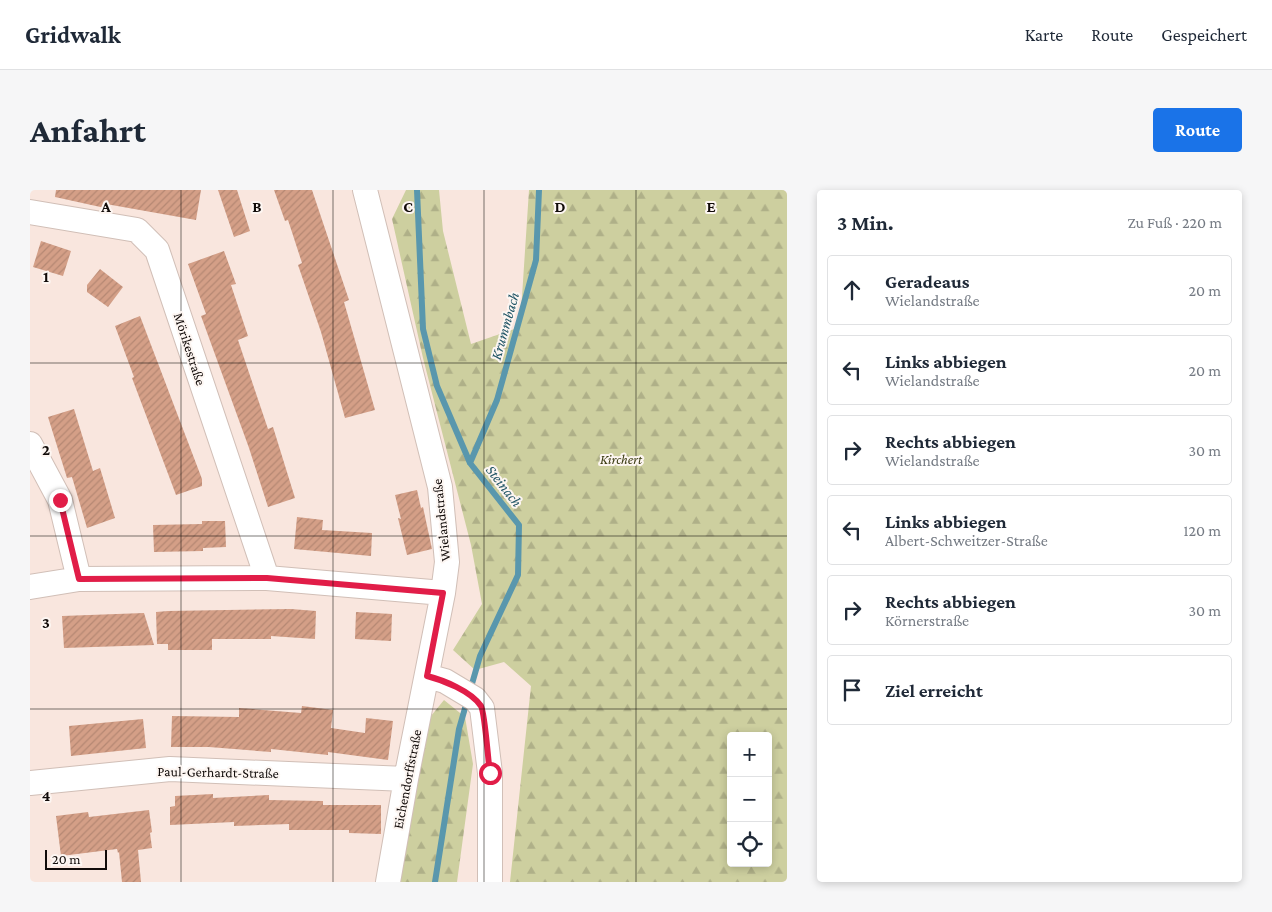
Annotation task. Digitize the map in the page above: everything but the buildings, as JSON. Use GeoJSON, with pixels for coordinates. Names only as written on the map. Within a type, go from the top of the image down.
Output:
{"type":"FeatureCollection","features":[{"type":"Feature","properties":{"kind":"street","name":"Wielandstraße"},"geometry":{"type":"LineString","coordinates":[[365,190],[440,488],[447,562],[436,678]]}},
{"type":"Feature","properties":{"kind":"street","name":"Mörikestraße"},"geometry":{"type":"LineString","coordinates":[[30,212],[137,230],[157,250],[267,578]]}},
{"type":"Feature","properties":{"kind":"street"},"geometry":{"type":"LineString","coordinates":[[30,444],[60,500],[79,579]]}},
{"type":"Feature","properties":{"kind":"street"},"geometry":{"type":"LineString","coordinates":[[30,586],[79,579],[267,578],[443,593]]}},
{"type":"Feature","properties":{"kind":"street"},"geometry":{"type":"LineString","coordinates":[[436,678],[475,699],[482,708],[490,773],[490,882]]}},
{"type":"Feature","properties":{"kind":"street","name":"Eichendorffstraße"},"geometry":{"type":"LineString","coordinates":[[388,882],[406,779],[436,678]]}},
{"type":"Feature","properties":{"kind":"street","name":"Paul-Gerhardt-Straße"},"geometry":{"type":"LineString","coordinates":[[30,783],[170,769],[406,779]]}},
{"type":"Feature","properties":{"kind":"green space","name":"Kirchert"},"geometry":{"type":"Polygon","coordinates":[[[406,190],[439,190],[443,231],[471,344],[520,327],[529,190],[787,190],[787,882],[510,882],[531,686],[504,662],[475,670],[453,650],[482,604],[471,545],[423,358],[392,219],[406,190]]]}},
{"type":"Feature","properties":{"kind":"green space"},"geometry":{"type":"Polygon","coordinates":[[[444,700],[465,717],[473,764],[457,882],[398,882],[422,727],[444,700]]]}},
{"type":"Feature","properties":{"kind":"waterway","name":"Steinach"},"geometry":{"type":"LineString","coordinates":[[417,190],[423,329],[437,386],[470,463],[519,525],[518,575],[480,656],[459,729],[435,882]]}},
{"type":"Feature","properties":{"kind":"waterway","name":"Krummbach"},"geometry":{"type":"LineString","coordinates":[[470,463],[497,400],[536,260],[539,190]]}},
{"type":"Feature","properties":{"kind":"route"},"geometry":{"type":"LineString","coordinates":[[60,500],[79,579],[267,578],[443,593],[427,676],[445,681],[475,699],[482,708],[490,773]]}}]}
